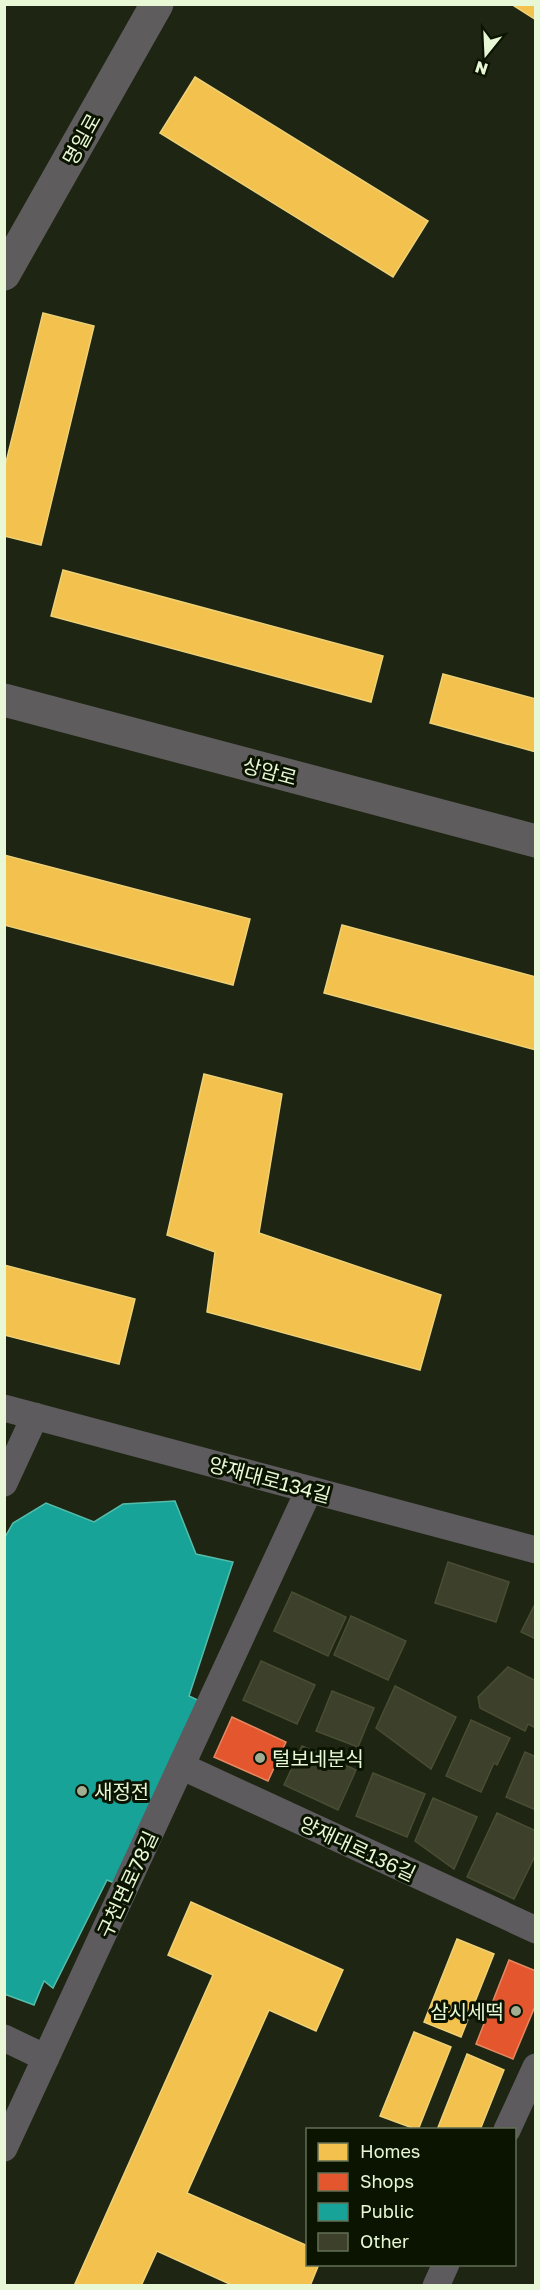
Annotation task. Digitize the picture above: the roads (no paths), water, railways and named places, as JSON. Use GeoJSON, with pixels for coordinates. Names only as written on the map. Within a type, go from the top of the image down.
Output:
{"type":"FeatureCollection","features":[{"type":"Feature","properties":{"kind":"street","name":"명일로"},"geometry":{"type":"LineString","coordinates":[[4,274],[157,4]]}},
{"type":"Feature","properties":{"kind":"street","name":"상암로"},"geometry":{"type":"LineString","coordinates":[[4,700],[536,841]]}},
{"type":"Feature","properties":{"kind":"street","name":"양재대로134길"},"geometry":{"type":"LineString","coordinates":[[4,1408],[536,1550]]}},
{"type":"Feature","properties":{"kind":"street"},"geometry":{"type":"LineString","coordinates":[[4,1483],[35,1416]]}},
{"type":"Feature","properties":{"kind":"street","name":"구천면로78길"},"geometry":{"type":"LineString","coordinates":[[4,2148],[309,1490]]}},
{"type":"Feature","properties":{"kind":"street","name":"양재대로136길"},"geometry":{"type":"LineString","coordinates":[[181,1766],[536,1930]]}},
{"type":"Feature","properties":{"kind":"street"},"geometry":{"type":"LineString","coordinates":[[4,2038],[46,2058]]}},
{"type":"Feature","properties":{"kind":"street"},"geometry":{"type":"LineString","coordinates":[[508,2128],[536,2067]]}},
{"type":"Feature","properties":{"kind":"street"},"geometry":{"type":"LineString","coordinates":[[436,2286],[446,2266]]}},
{"type":"Feature","properties":{"kind":"place","name":"털보네분식"},"geometry":{"type":"Point","coordinates":[260,1758]}},
{"type":"Feature","properties":{"kind":"place","name":"새정전"},"geometry":{"type":"Point","coordinates":[82,1791]}},
{"type":"Feature","properties":{"kind":"place","name":"삼시세떡"},"geometry":{"type":"Point","coordinates":[516,2011]}}]}
